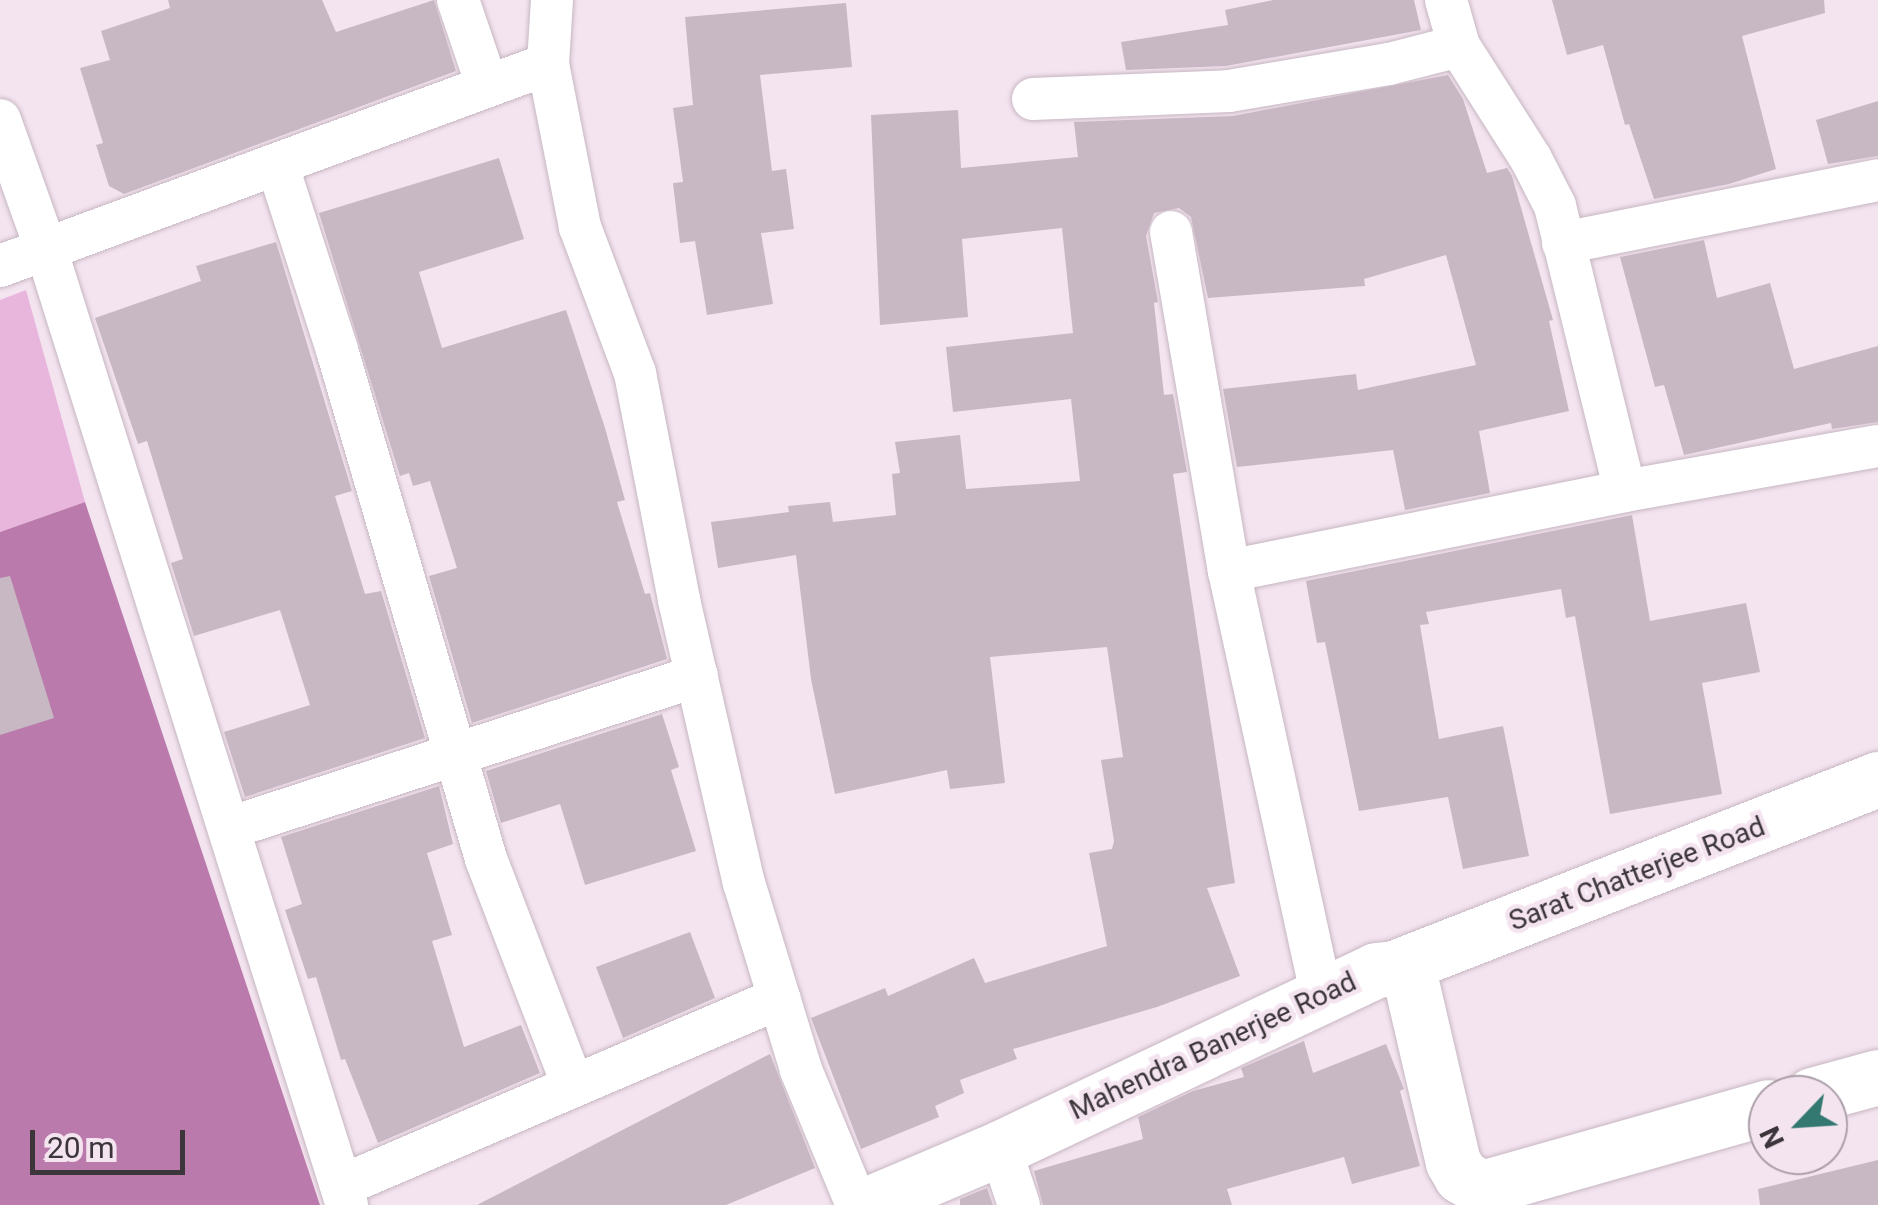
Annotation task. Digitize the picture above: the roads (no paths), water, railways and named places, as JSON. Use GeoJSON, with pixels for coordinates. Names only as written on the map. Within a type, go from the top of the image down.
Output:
{"type":"FeatureCollection","features":[{"type":"Feature","properties":{"kind":"street"},"geometry":{"type":"LineString","coordinates":[[458,0],[487,85]]}},
{"type":"Feature","properties":{"kind":"street"},"geometry":{"type":"LineString","coordinates":[[552,0],[548,64],[580,228],[636,373],[696,676],[744,883],[801,1070],[857,1205]]}},
{"type":"Feature","properties":{"kind":"street"},"geometry":{"type":"LineString","coordinates":[[1446,0],[1460,46],[1546,185],[1625,491]]}},
{"type":"Feature","properties":{"kind":"street"},"geometry":{"type":"LineString","coordinates":[[1033,99],[1229,91],[1390,64],[1460,46]]}},
{"type":"Feature","properties":{"kind":"street"},"geometry":{"type":"LineString","coordinates":[[0,266],[47,252],[548,64]]}},
{"type":"Feature","properties":{"kind":"street"},"geometry":{"type":"LineString","coordinates":[[0,120],[47,252],[344,1195],[574,1086],[779,998]]}},
{"type":"Feature","properties":{"kind":"street"},"geometry":{"type":"LineString","coordinates":[[278,166],[486,859],[574,1086]]}},
{"type":"Feature","properties":{"kind":"street"},"geometry":{"type":"LineString","coordinates":[[1563,243],[1878,180]]}},
{"type":"Feature","properties":{"kind":"street"},"geometry":{"type":"LineString","coordinates":[[1171,232],[1229,571],[1321,992]]}},
{"type":"Feature","properties":{"kind":"street"},"geometry":{"type":"LineString","coordinates":[[1229,571],[1625,491],[1878,446]]}},
{"type":"Feature","properties":{"kind":"street"},"geometry":{"type":"LineString","coordinates":[[228,828],[696,676]]}},
{"type":"Feature","properties":{"kind":"street","name":"Sarat Chatterjee Road"},"geometry":{"type":"LineString","coordinates":[[1394,968],[1878,778]]}},
{"type":"Feature","properties":{"kind":"street"},"geometry":{"type":"LineString","coordinates":[[1394,968],[1411,982],[1453,1162],[1460,1176],[1482,1188],[1520,1191],[1748,1114]]}},
{"type":"Feature","properties":{"kind":"street","name":"Mahendra Banerjee Road"},"geometry":{"type":"LineString","coordinates":[[866,1205],[1000,1148],[1321,992],[1376,970],[1394,968]]}},
{"type":"Feature","properties":{"kind":"street"},"geometry":{"type":"LineString","coordinates":[[1848,1085],[1878,1077]]}},
{"type":"Feature","properties":{"kind":"street"},"geometry":{"type":"LineString","coordinates":[[1000,1148],[1019,1205]]}}]}
